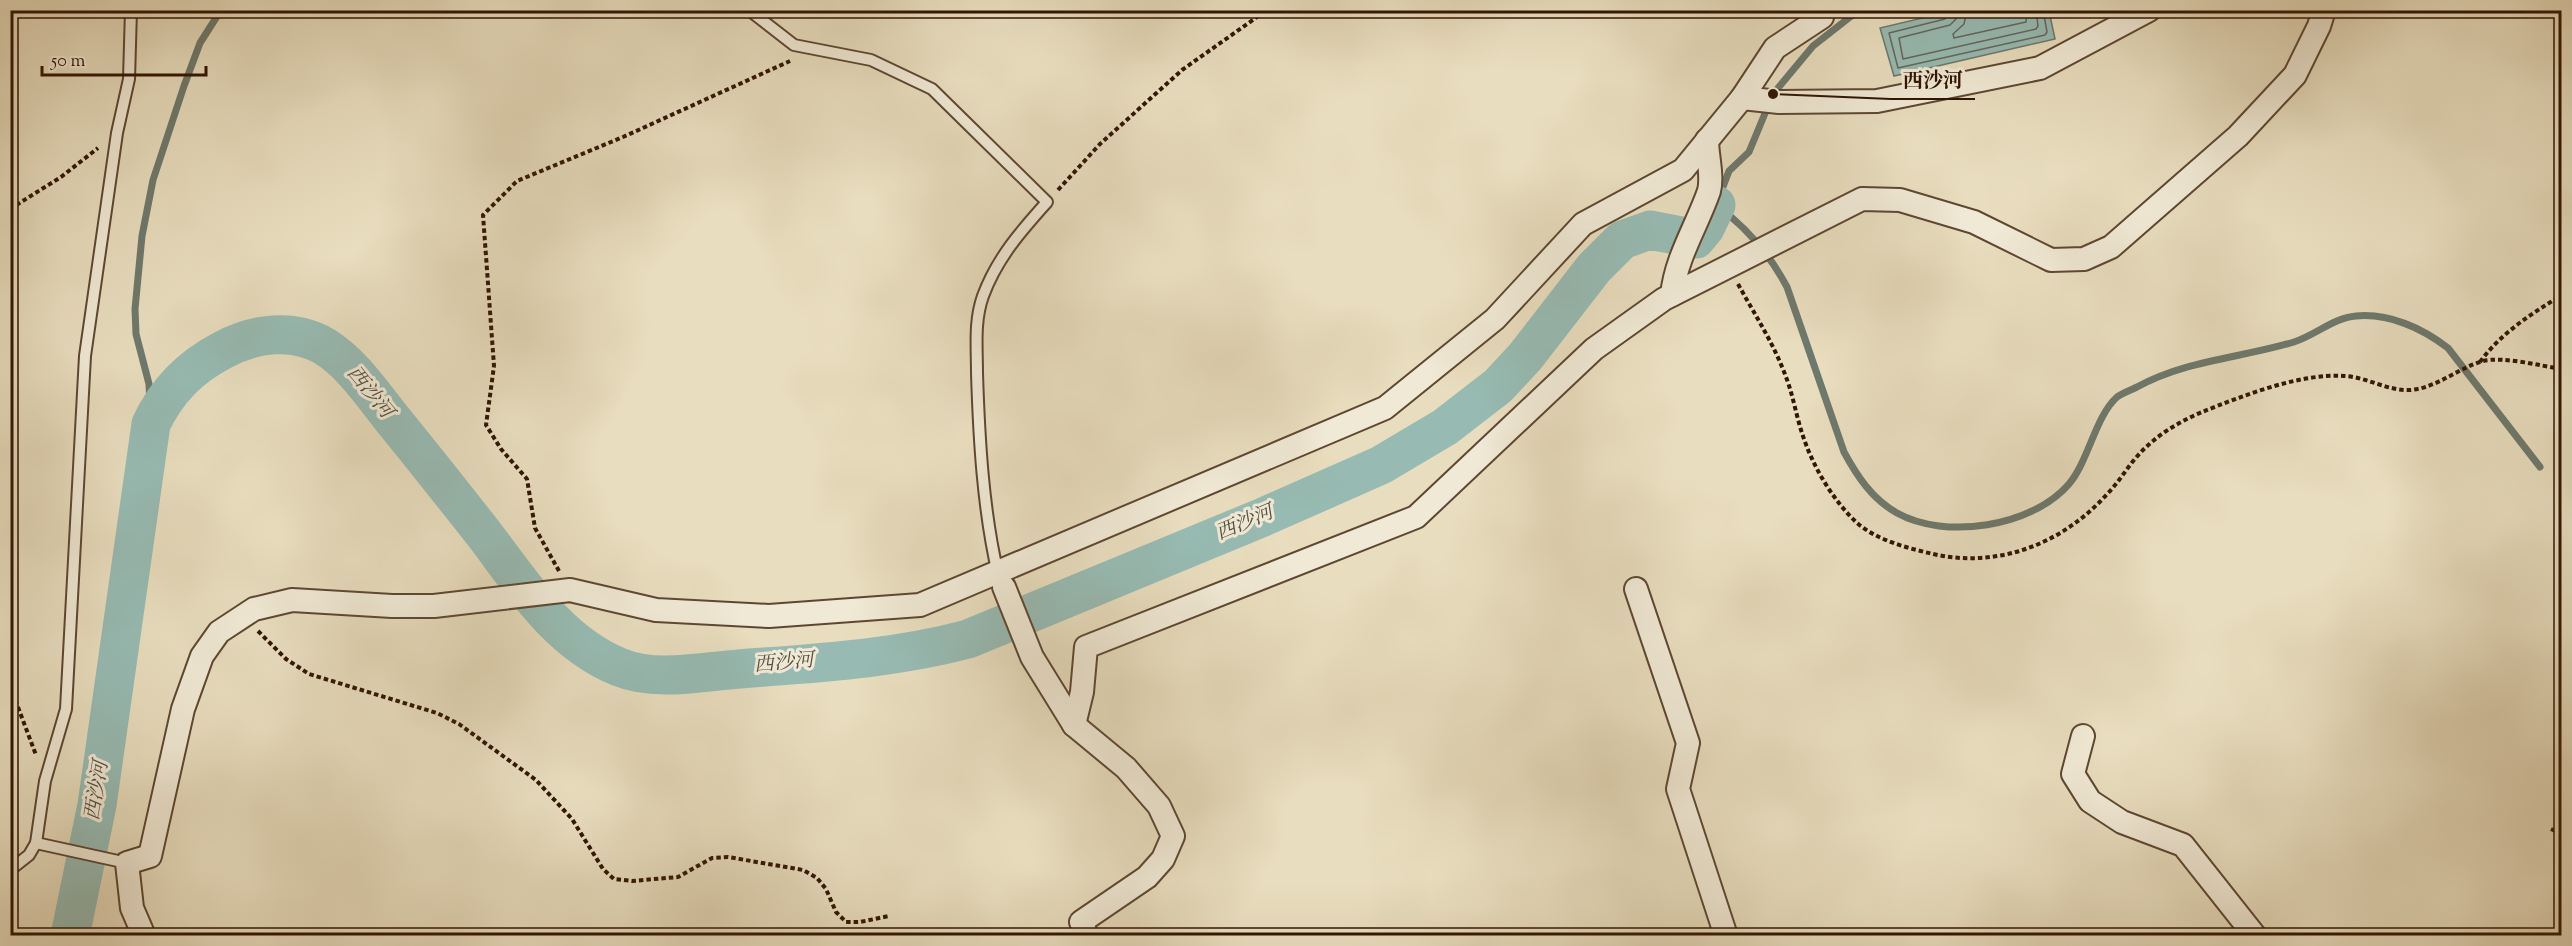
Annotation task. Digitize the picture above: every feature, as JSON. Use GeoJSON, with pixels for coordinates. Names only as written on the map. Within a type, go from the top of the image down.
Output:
{"type":"FeatureCollection","features":[{"type":"Feature","properties":{"kind":"street"},"geometry":{"type":"LineString","coordinates":[[1742,98],[1779,102],[1877,101],[2040,68],[2149,10]]}},
{"type":"Feature","properties":{"kind":"street"},"geometry":{"type":"LineString","coordinates":[[1074,725],[1082,692],[1086,647],[1416,517],[1594,349],[1672,295],[1862,199],[1900,200],[1974,222],[2052,260],[2084,259],[2110,247],[2238,136],[2295,75],[2319,26],[2324,10]]}},
{"type":"Feature","properties":{"kind":"street"},"geometry":{"type":"LineString","coordinates":[[144,936],[132,908],[127,863],[150,856],[183,709],[202,656],[219,632],[242,616],[267,605],[292,600],[402,606],[483,602],[570,590],[656,610],[769,616],[920,605],[1001,580],[1385,408],[1495,319],[1583,224],[1683,170],[1742,98],[1775,48],[1822,17]]}},
{"type":"Feature","properties":{"kind":"street"},"geometry":{"type":"LineString","coordinates":[[1672,295],[1674,275],[1682,252],[1710,188],[1707,140]]}},
{"type":"Feature","properties":{"kind":"street"},"geometry":{"type":"LineString","coordinates":[[1001,580],[1032,657],[1074,725],[1126,768],[1159,806],[1173,836],[1163,859],[1147,877],[1081,922],[1087,936]]}},
{"type":"Feature","properties":{"kind":"street"},"geometry":{"type":"LineString","coordinates":[[1636,589],[1688,743],[1678,789],[1726,936]]}},
{"type":"Feature","properties":{"kind":"street"},"geometry":{"type":"LineString","coordinates":[[2083,736],[2073,774],[2090,801],[2122,822],[2183,845],[2255,936]]}},
{"type":"Feature","properties":{"kind":"lane"},"geometry":{"type":"LineString","coordinates":[[10,870],[40,845],[45,781],[66,709],[85,357],[117,133],[129,79],[131,10]]}},
{"type":"Feature","properties":{"kind":"lane"},"geometry":{"type":"LineString","coordinates":[[749,10],[794,45],[871,60],[932,89],[1047,202],[1001,258],[983,297],[977,322],[978,418],[984,481],[1001,580]]}},
{"type":"Feature","properties":{"kind":"lane"},"geometry":{"type":"LineString","coordinates":[[40,845],[127,863]]}},
{"type":"Feature","properties":{"kind":"path"},"geometry":{"type":"LineString","coordinates":[[1047,202],[1100,144],[1182,70],[1268,10]]}},
{"type":"Feature","properties":{"kind":"path"},"geometry":{"type":"LineString","coordinates":[[570,590],[535,528],[528,480],[501,449],[486,425],[494,366],[483,215],[517,181],[623,137],[816,49]]}},
{"type":"Feature","properties":{"kind":"path"},"geometry":{"type":"LineString","coordinates":[[10,209],[61,177],[117,133]]}},
{"type":"Feature","properties":{"kind":"path"},"geometry":{"type":"LineString","coordinates":[[1729,268],[1777,355],[1810,456],[1837,499],[1855,520],[1873,533],[1914,549],[1959,558],[2006,556],[2026,550],[2051,537],[2093,508],[2151,442],[2183,421],[2229,402],[2278,387],[2326,376],[2345,376],[2396,389],[2422,388],[2480,362],[2496,360],[2562,369]]}},
{"type":"Feature","properties":{"kind":"path"},"geometry":{"type":"LineString","coordinates":[[2480,362],[2493,344],[2534,312],[2562,295]]}},
{"type":"Feature","properties":{"kind":"path"},"geometry":{"type":"LineString","coordinates":[[242,616],[286,659],[309,674],[437,713],[459,724],[536,780],[572,819],[603,869],[614,879],[632,881],[678,877],[712,858],[728,857],[803,870],[817,878],[826,889],[836,912],[846,922],[860,922],[889,916]]}},
{"type":"Feature","properties":{"kind":"path"},"geometry":{"type":"LineString","coordinates":[[10,686],[45,781]]}},
{"type":"Feature","properties":{"kind":"path"},"geometry":{"type":"LineString","coordinates":[[2551,829],[2562,834]]}},
{"type":"Feature","properties":{"kind":"water"},"geometry":{"type":"Polygon","coordinates":[[[1956,10],[2049,11],[2055,39],[1894,76],[1880,28],[1956,10]]]}},
{"type":"Feature","properties":{"kind":"waterway"},"geometry":{"type":"LineString","coordinates":[[151,424],[149,384],[136,334],[135,309],[142,236],[153,180],[184,86],[200,43],[221,10]]}},
{"type":"Feature","properties":{"kind":"waterway"},"geometry":{"type":"LineString","coordinates":[[1863,10],[1850,17],[1813,46],[1773,94],[1749,152],[1729,171],[1716,205],[1747,232],[1765,253],[1787,287],[1844,452],[1866,486],[1888,507],[1917,521],[1939,526],[1987,525],[2011,519],[2053,499],[2069,484],[2082,463],[2109,405],[2117,397],[2175,371],[2294,342],[2332,323],[2356,316],[2381,317],[2405,323],[2448,348],[2540,467]]}},
{"type":"Feature","properties":{"kind":"waterway","name":"西沙河"},"geometry":{"type":"LineString","coordinates":[[70,936],[97,805],[151,424],[164,400],[190,372],[235,344],[274,335],[300,337],[324,346],[344,361],[370,390],[543,610],[559,627],[597,656],[633,672],[663,675],[826,662],[883,656],[968,639],[1261,518],[1381,465],[1445,427],[1498,386],[1525,357],[1594,268],[1622,240],[1650,230],[1696,239],[1705,228],[1716,205]]}},
{"type":"Feature","properties":{"kind":"place","name":"西沙河"},"geometry":{"type":"Point","coordinates":[1773,94]}}]}
